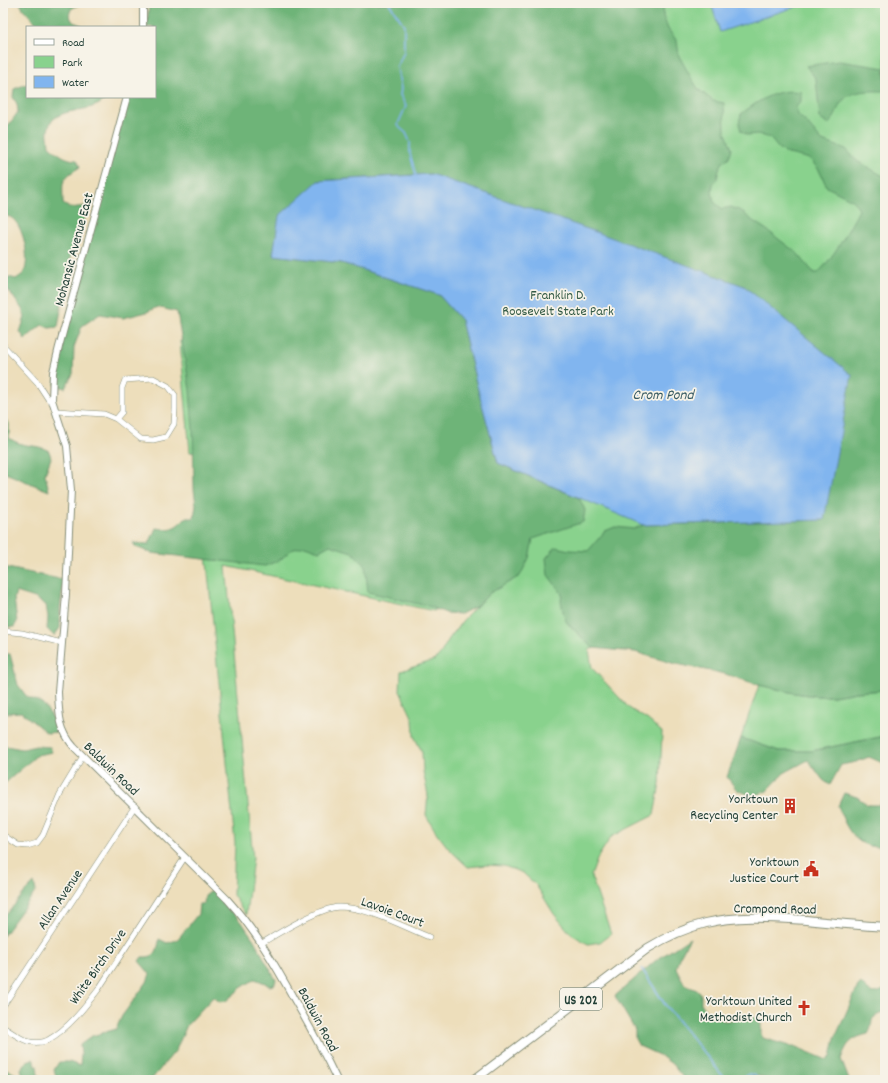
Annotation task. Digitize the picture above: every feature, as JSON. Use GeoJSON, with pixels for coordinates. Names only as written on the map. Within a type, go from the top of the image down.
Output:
{"type":"FeatureCollection","features":[{"type":"Feature","properties":{"kind":"highway","name":"Crompond Road"},"geometry":{"type":"LineString","coordinates":[[474,1080],[648,948],[681,931],[717,920],[752,918],[792,919],[885,927]]}},
{"type":"Feature","properties":{"kind":"street"},"geometry":{"type":"LineString","coordinates":[[3,12],[6,3]]}},
{"type":"Feature","properties":{"kind":"street"},"geometry":{"type":"LineString","coordinates":[[143,3],[143,26]]}},
{"type":"Feature","properties":{"kind":"street","name":"Mohansic Avenue East"},"geometry":{"type":"LineString","coordinates":[[55,408],[52,383],[56,359],[127,98]]}},
{"type":"Feature","properties":{"kind":"street","name":"Baldwin Road"},"geometry":{"type":"LineString","coordinates":[[3,345],[37,382],[55,408],[67,446],[71,490],[66,588],[58,692],[62,728],[68,740],[83,756],[135,806],[239,912],[262,943],[298,1004],[337,1080]]}},
{"type":"Feature","properties":{"kind":"street"},"geometry":{"type":"LineString","coordinates":[[55,408],[104,414],[116,419],[141,438],[153,440],[166,437],[174,424],[175,395],[168,386],[153,378],[125,380],[122,388],[122,412],[116,419]]}},
{"type":"Feature","properties":{"kind":"street"},"geometry":{"type":"LineString","coordinates":[[3,631],[22,633],[62,643]]}},
{"type":"Feature","properties":{"kind":"street"},"geometry":{"type":"LineString","coordinates":[[3,835],[18,845],[27,846],[36,843],[43,835],[60,794],[83,756]]}},
{"type":"Feature","properties":{"kind":"street","name":"Allan Avenue"},"geometry":{"type":"LineString","coordinates":[[3,1006],[135,806]]}},
{"type":"Feature","properties":{"kind":"street","name":"White Birch Drive"},"geometry":{"type":"LineString","coordinates":[[3,1027],[27,1042],[34,1043],[49,1040],[66,1026],[85,1007],[98,990],[185,857]]}},
{"type":"Feature","properties":{"kind":"street","name":"Lavoie Court"},"geometry":{"type":"LineString","coordinates":[[262,943],[306,918],[338,907],[370,913],[429,937]]}},
{"type":"Feature","properties":{"kind":"green space"},"geometry":{"type":"Polygon","coordinates":[[[20,3],[82,3],[71,9],[69,15],[73,22],[82,26],[39,26],[23,9],[20,3]]]}},
{"type":"Feature","properties":{"kind":"green space","name":"Franklin D. Roosevelt State Park"},"geometry":{"type":"Polygon","coordinates":[[[149,3],[664,3],[663,16],[668,29],[677,41],[679,56],[690,76],[699,90],[713,101],[724,103],[725,131],[732,149],[729,157],[723,162],[719,169],[717,179],[713,184],[712,192],[714,202],[722,209],[731,207],[741,211],[798,254],[814,273],[818,273],[835,251],[859,210],[854,201],[827,187],[819,170],[810,159],[789,154],[779,149],[770,138],[758,134],[747,135],[741,131],[739,123],[741,114],[769,96],[792,91],[801,92],[801,101],[796,107],[798,115],[822,141],[846,149],[857,161],[885,177],[885,690],[856,692],[834,696],[817,696],[794,693],[759,685],[725,674],[672,663],[635,652],[593,648],[567,623],[561,601],[562,594],[548,575],[546,558],[556,547],[569,550],[588,551],[605,531],[615,527],[634,529],[643,525],[824,520],[431,174],[318,181],[273,255],[342,263],[439,295],[461,320],[498,463],[579,498],[585,510],[583,522],[533,539],[529,558],[520,576],[490,593],[475,607],[461,614],[446,613],[431,607],[368,592],[365,565],[352,552],[330,545],[319,551],[305,546],[291,550],[280,560],[265,566],[151,553],[136,547],[133,543],[149,544],[156,528],[172,528],[185,518],[194,518],[196,505],[190,390],[177,312],[157,307],[147,312],[123,318],[100,314],[82,326],[74,347],[73,374],[65,388],[55,385],[57,367],[64,336],[128,98],[156,98],[156,26],[147,26],[149,3]]]}},
{"type":"Feature","properties":{"kind":"green space","name":"Franklin D. Roosevelt State Park"},"geometry":{"type":"Polygon","coordinates":[[[151,3],[885,3],[885,621],[602,645],[589,650],[592,668],[629,708],[648,720],[662,732],[660,784],[654,815],[611,837],[598,857],[591,876],[611,934],[600,942],[588,944],[571,934],[554,914],[536,885],[523,873],[504,866],[487,865],[468,867],[449,849],[436,832],[426,815],[428,795],[423,771],[422,752],[414,736],[413,719],[400,691],[401,671],[435,660],[463,620],[490,593],[447,580],[434,611],[226,566],[253,858],[246,915],[233,895],[235,843],[196,453],[190,452],[180,341],[186,340],[155,98],[155,26],[151,3]]]}},
{"type":"Feature","properties":{"kind":"green space"},"geometry":{"type":"Polygon","coordinates":[[[839,61],[885,68],[885,91],[859,92],[848,96],[843,100],[834,118],[828,124],[820,119],[816,79],[806,66],[839,61]]]}},
{"type":"Feature","properties":{"kind":"green space"},"geometry":{"type":"Polygon","coordinates":[[[26,84],[26,98],[106,98],[101,103],[93,107],[57,116],[51,122],[48,130],[49,146],[65,157],[77,160],[80,167],[65,178],[63,186],[63,204],[70,208],[86,206],[86,214],[69,261],[58,327],[49,328],[42,325],[25,339],[20,332],[25,317],[22,309],[4,284],[8,277],[16,279],[23,274],[26,262],[25,246],[18,224],[13,219],[3,215],[3,126],[8,126],[18,112],[17,104],[13,97],[14,89],[26,84]]]}},
{"type":"Feature","properties":{"kind":"green space"},"geometry":{"type":"Polygon","coordinates":[[[3,417],[9,423],[9,438],[20,444],[40,447],[49,451],[51,458],[45,474],[49,491],[3,472],[3,417]]]}},
{"type":"Feature","properties":{"kind":"green space"},"geometry":{"type":"Polygon","coordinates":[[[3,567],[64,580],[60,607],[60,628],[54,636],[47,629],[48,617],[46,605],[35,598],[16,592],[14,598],[17,622],[14,627],[8,627],[3,605],[3,567]]]}},
{"type":"Feature","properties":{"kind":"green space"},"geometry":{"type":"Polygon","coordinates":[[[3,654],[10,654],[18,685],[27,697],[42,703],[51,715],[57,732],[47,733],[21,712],[6,713],[3,721],[3,654]]]}},
{"type":"Feature","properties":{"kind":"green space"},"geometry":{"type":"Polygon","coordinates":[[[759,685],[794,693],[817,696],[834,696],[856,692],[885,690],[885,736],[811,751],[779,751],[741,738],[759,685]]]}},
{"type":"Feature","properties":{"kind":"green space"},"geometry":{"type":"Polygon","coordinates":[[[885,736],[885,764],[869,757],[856,762],[841,765],[830,785],[823,780],[808,760],[784,773],[767,791],[753,796],[737,790],[727,777],[741,738],[779,751],[811,751],[885,736]]]}},
{"type":"Feature","properties":{"kind":"green space"},"geometry":{"type":"Polygon","coordinates":[[[3,740],[6,746],[22,749],[36,746],[50,747],[52,752],[37,755],[3,785],[3,740]]]}},
{"type":"Feature","properties":{"kind":"green space"},"geometry":{"type":"Polygon","coordinates":[[[844,793],[857,797],[868,805],[879,805],[885,796],[885,846],[875,847],[860,842],[849,830],[838,806],[844,793]]]}},
{"type":"Feature","properties":{"kind":"green space"},"geometry":{"type":"Polygon","coordinates":[[[34,883],[36,891],[3,936],[3,916],[8,913],[34,883]]]}},
{"type":"Feature","properties":{"kind":"green space"},"geometry":{"type":"Polygon","coordinates":[[[213,890],[241,921],[254,940],[276,980],[274,985],[269,986],[255,979],[241,988],[226,1001],[220,1002],[213,997],[187,1025],[176,1050],[151,1080],[57,1080],[54,1070],[59,1062],[69,1062],[80,1066],[80,1045],[92,1036],[116,1029],[122,1016],[147,982],[150,974],[139,961],[142,957],[153,955],[157,951],[159,939],[167,943],[177,940],[198,914],[199,904],[204,904],[205,896],[213,890]]]}},
{"type":"Feature","properties":{"kind":"green space"},"geometry":{"type":"Polygon","coordinates":[[[690,938],[679,958],[676,968],[685,985],[697,990],[701,994],[701,1004],[709,1015],[725,1021],[752,1017],[756,1018],[761,1024],[761,1034],[763,1038],[789,1046],[794,1046],[827,1060],[831,1057],[835,1038],[858,986],[861,983],[869,991],[875,993],[885,989],[885,1012],[879,1014],[873,1019],[868,1034],[857,1037],[850,1042],[841,1059],[849,1080],[768,1080],[759,1076],[750,1077],[748,1080],[685,1080],[672,1064],[661,1056],[639,1046],[635,1039],[635,1030],[615,996],[655,961],[690,938]]]}},
{"type":"Feature","properties":{"kind":"green space"},"geometry":{"type":"Polygon","coordinates":[[[33,1059],[37,1066],[38,1075],[45,1080],[3,1080],[3,1067],[24,1079],[21,1069],[27,1061],[33,1059]]]}},
{"type":"Feature","properties":{"kind":"water"},"geometry":{"type":"Polygon","coordinates":[[[711,3],[801,3],[801,5],[720,32],[711,3]]]}},
{"type":"Feature","properties":{"kind":"water","name":"Crom Pond"},"geometry":{"type":"Polygon","coordinates":[[[431,174],[744,286],[852,375],[824,520],[643,525],[498,463],[461,320],[439,295],[342,263],[273,255],[279,216],[318,181],[431,174]]]}},
{"type":"Feature","properties":{"kind":"waterway"},"geometry":{"type":"LineString","coordinates":[[389,3],[404,25],[404,52],[397,67],[401,89],[400,95],[406,106],[398,124],[406,133],[410,142],[410,154],[416,175]]}},
{"type":"Feature","properties":{"kind":"waterway"},"geometry":{"type":"LineString","coordinates":[[642,969],[666,1006],[722,1075],[724,1080]]}},
{"type":"Feature","properties":{"kind":"waterway"},"geometry":{"type":"LineString","coordinates":[[741,1080],[749,1074],[754,1075],[760,1080]]}},
{"type":"Feature","properties":{"kind":"place","name":"Yorktown Recycling Center"},"geometry":{"type":"Point","coordinates":[790,806]}},
{"type":"Feature","properties":{"kind":"place","name":"Yorktown Justice Court"},"geometry":{"type":"Point","coordinates":[811,869]}},
{"type":"Feature","properties":{"kind":"place","name":"Yorktown United Methodist Church"},"geometry":{"type":"Point","coordinates":[804,1008]}}]}
